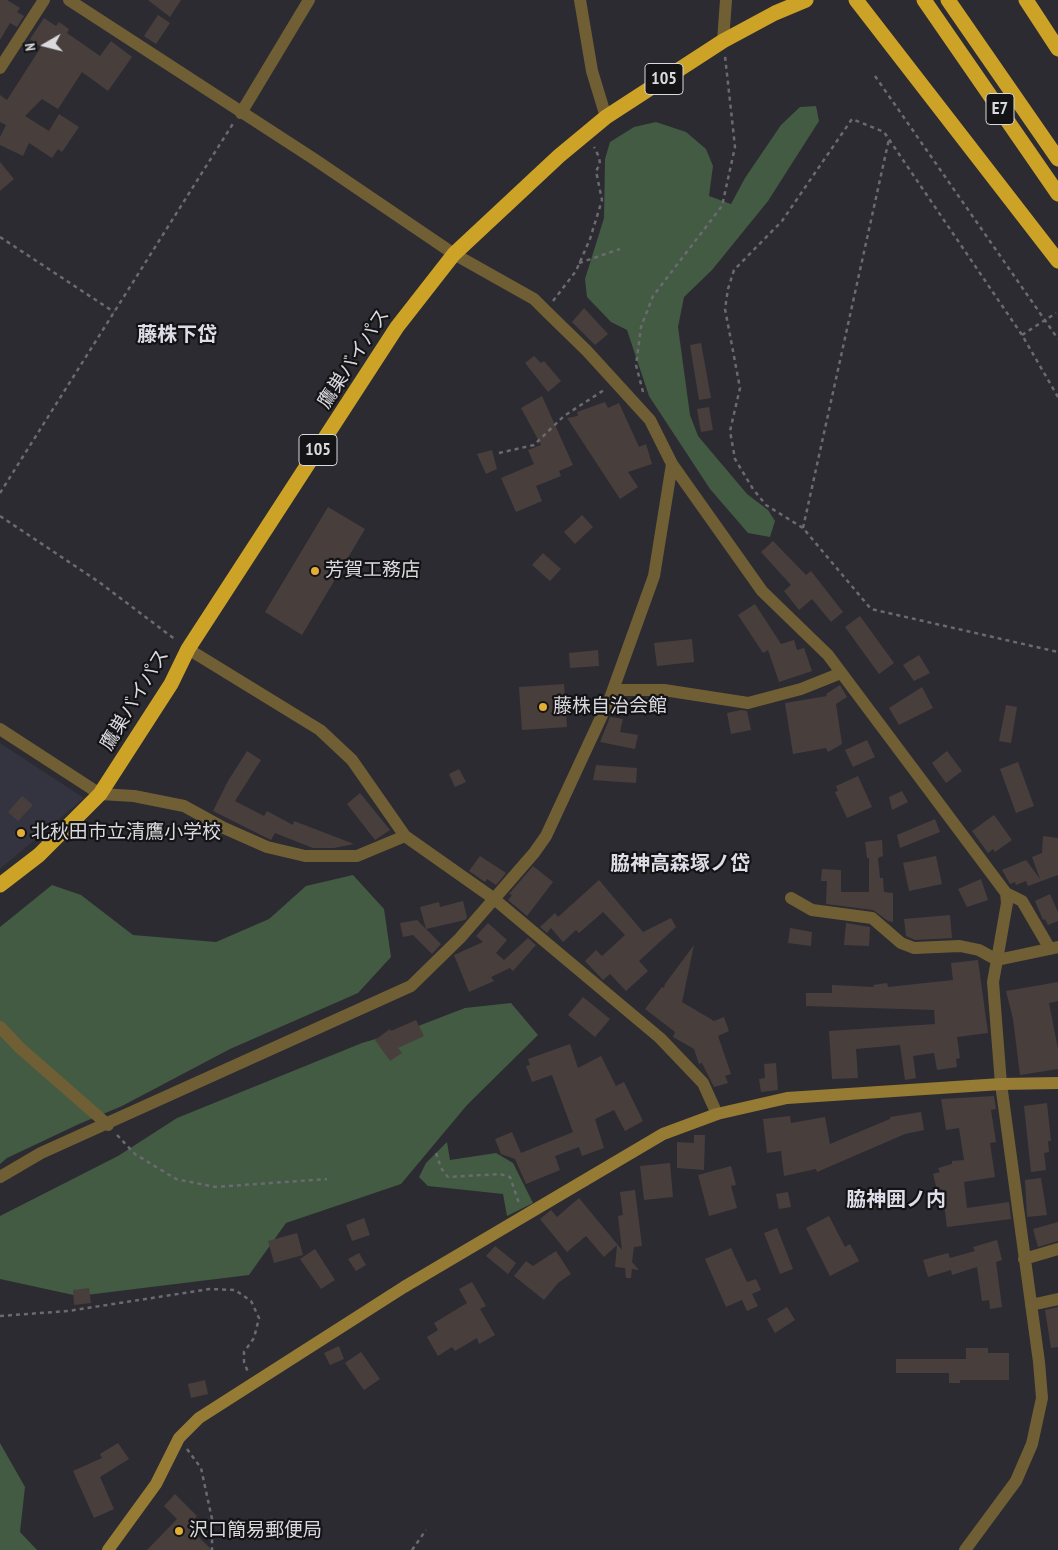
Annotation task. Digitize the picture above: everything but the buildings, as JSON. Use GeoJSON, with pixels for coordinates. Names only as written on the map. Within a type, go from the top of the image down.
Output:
{"type":"FeatureCollection","features":[{"type":"Feature","properties":{"kind":"highway","name":"鷹巣バイパス"},"geometry":{"type":"LineString","coordinates":[[0,885],[39,855],[100,794],[171,684],[188,649],[396,327],[454,254],[511,200],[606,118],[723,42],[775,13],[806,0]]}},
{"type":"Feature","properties":{"kind":"highway"},"geometry":{"type":"LineString","coordinates":[[856,0],[1058,261]]}},
{"type":"Feature","properties":{"kind":"highway","name":"E7"},"geometry":{"type":"LineString","coordinates":[[924,0],[1058,194]]}},
{"type":"Feature","properties":{"kind":"highway","name":"E7"},"geometry":{"type":"LineString","coordinates":[[948,0],[1058,159]]}},
{"type":"Feature","properties":{"kind":"highway"},"geometry":{"type":"LineString","coordinates":[[1026,0],[1058,49]]}},
{"type":"Feature","properties":{"kind":"street"},"geometry":{"type":"LineString","coordinates":[[0,68],[44,0]]}},
{"type":"Feature","properties":{"kind":"street"},"geometry":{"type":"LineString","coordinates":[[69,0],[454,254],[534,299],[615,381],[650,420],[672,464],[762,591],[828,655],[1006,893],[1022,901],[1054,948],[997,960],[979,950],[960,946],[914,948],[901,943],[872,918],[812,910],[791,898]]}},
{"type":"Feature","properties":{"kind":"street"},"geometry":{"type":"LineString","coordinates":[[241,113],[309,0]]}},
{"type":"Feature","properties":{"kind":"street"},"geometry":{"type":"LineString","coordinates":[[580,0],[592,71],[606,118]]}},
{"type":"Feature","properties":{"kind":"street"},"geometry":{"type":"LineString","coordinates":[[723,42],[726,0]]}},
{"type":"Feature","properties":{"kind":"street"},"geometry":{"type":"LineString","coordinates":[[0,1177],[41,1153],[411,986],[460,938],[534,853],[546,836],[613,690],[654,576],[672,464]]}},
{"type":"Feature","properties":{"kind":"street"},"geometry":{"type":"LineString","coordinates":[[188,649],[320,730],[352,760],[405,836],[493,898],[660,1038],[703,1083],[717,1114]]}},
{"type":"Feature","properties":{"kind":"street"},"geometry":{"type":"LineString","coordinates":[[613,690],[664,690],[748,704],[801,689],[841,673]]}},
{"type":"Feature","properties":{"kind":"street"},"geometry":{"type":"LineString","coordinates":[[0,729],[100,794],[134,796],[184,806],[224,828],[267,847],[305,856],[357,856],[405,836]]}},
{"type":"Feature","properties":{"kind":"street"},"geometry":{"type":"LineString","coordinates":[[965,1550],[1016,1482],[1032,1444],[1042,1398],[1001,1084],[993,982],[1006,893]]}},
{"type":"Feature","properties":{"kind":"street"},"geometry":{"type":"LineString","coordinates":[[0,1027],[20,1048],[108,1124]]}},
{"type":"Feature","properties":{"kind":"street"},"geometry":{"type":"LineString","coordinates":[[108,1550],[156,1484],[179,1438],[199,1418],[404,1287],[662,1134],[717,1114],[787,1098],[1001,1084],[1058,1083]]}},
{"type":"Feature","properties":{"kind":"street"},"geometry":{"type":"LineString","coordinates":[[1024,1259],[1058,1249]]}},
{"type":"Feature","properties":{"kind":"street"},"geometry":{"type":"LineString","coordinates":[[1031,1305],[1058,1299]]}},
{"type":"Feature","properties":{"kind":"path"},"geometry":{"type":"LineString","coordinates":[[643,392],[636,365],[641,327],[653,296],[722,206],[731,170],[735,147],[723,42]]}},
{"type":"Feature","properties":{"kind":"path"},"geometry":{"type":"LineString","coordinates":[[875,76],[1058,339]]}},
{"type":"Feature","properties":{"kind":"path"},"geometry":{"type":"LineString","coordinates":[[0,493],[241,113]]}},
{"type":"Feature","properties":{"kind":"path"},"geometry":{"type":"LineString","coordinates":[[1058,397],[1022,335],[889,138],[884,132],[852,119],[782,221],[734,270],[728,289],[725,309],[740,388],[730,431],[735,459],[752,489],[766,505],[802,528],[871,610],[1058,652]]}},
{"type":"Feature","properties":{"kind":"path"},"geometry":{"type":"LineString","coordinates":[[546,311],[579,263],[590,239],[602,200],[596,171],[600,164],[599,157],[586,134]]}},
{"type":"Feature","properties":{"kind":"path"},"geometry":{"type":"LineString","coordinates":[[802,528],[889,138]]}},
{"type":"Feature","properties":{"kind":"path"},"geometry":{"type":"LineString","coordinates":[[0,237],[114,312]]}},
{"type":"Feature","properties":{"kind":"path"},"geometry":{"type":"LineString","coordinates":[[579,263],[620,248]]}},
{"type":"Feature","properties":{"kind":"path"},"geometry":{"type":"LineString","coordinates":[[1022,335],[1056,313]]}},
{"type":"Feature","properties":{"kind":"path"},"geometry":{"type":"LineString","coordinates":[[499,453],[534,445],[564,416],[615,381]]}},
{"type":"Feature","properties":{"kind":"path"},"geometry":{"type":"LineString","coordinates":[[0,516],[99,582],[188,649]]}},
{"type":"Feature","properties":{"kind":"path"},"geometry":{"type":"LineString","coordinates":[[108,1124],[135,1154],[176,1180],[216,1188],[327,1179]]}},
{"type":"Feature","properties":{"kind":"path"},"geometry":{"type":"LineString","coordinates":[[436,1153],[441,1168],[448,1177],[500,1174],[510,1177],[524,1216]]}},
{"type":"Feature","properties":{"kind":"path"},"geometry":{"type":"LineString","coordinates":[[0,1316],[68,1311],[210,1289],[235,1290],[251,1300],[259,1318],[254,1338],[244,1352],[244,1362],[253,1382]]}},
{"type":"Feature","properties":{"kind":"path"},"geometry":{"type":"LineString","coordinates":[[179,1438],[200,1468],[212,1519],[212,1550]]}},
{"type":"Feature","properties":{"kind":"path"},"geometry":{"type":"LineString","coordinates":[[412,1550],[426,1530]]}},
{"type":"Feature","properties":{"kind":"shaded area","name":"北秋田市立清鷹小学校"},"geometry":{"type":"Polygon","coordinates":[[[0,743],[84,798],[0,869],[0,743]]]}},
{"type":"Feature","properties":{"kind":"green space"},"geometry":{"type":"Polygon","coordinates":[[[816,106],[819,121],[768,201],[712,270],[684,297],[678,327],[690,415],[698,436],[747,494],[768,510],[775,521],[770,537],[748,533],[710,489],[649,396],[627,330],[611,322],[587,297],[585,279],[604,218],[605,159],[610,142],[634,127],[656,122],[686,132],[706,149],[713,166],[709,196],[731,204],[745,178],[781,125],[800,107],[816,106]]]}},
{"type":"Feature","properties":{"kind":"green space"},"geometry":{"type":"Polygon","coordinates":[[[353,875],[384,909],[391,957],[358,993],[230,1049],[122,1106],[7,1158],[0,1164],[0,927],[52,885],[81,895],[133,935],[216,942],[269,919],[306,886],[353,875]]]}},
{"type":"Feature","properties":{"kind":"green space"},"geometry":{"type":"Polygon","coordinates":[[[511,1003],[538,1035],[467,1105],[401,1184],[286,1223],[249,1275],[78,1296],[0,1279],[0,1216],[118,1156],[177,1118],[362,1043],[413,1028],[465,1008],[511,1003]]]}},
{"type":"Feature","properties":{"kind":"green space"},"geometry":{"type":"Polygon","coordinates":[[[447,1142],[450,1160],[496,1153],[513,1163],[533,1203],[507,1216],[503,1194],[428,1186],[419,1177],[426,1163],[447,1142]]]}},
{"type":"Feature","properties":{"kind":"green space"},"geometry":{"type":"Polygon","coordinates":[[[0,1443],[25,1487],[20,1532],[37,1550],[0,1550],[0,1443]]]}},
{"type":"Feature","properties":{"kind":"place","name":"芳賀工務店"},"geometry":{"type":"Point","coordinates":[315,571]}},
{"type":"Feature","properties":{"kind":"place","name":"藤株自治会館"},"geometry":{"type":"Point","coordinates":[543,707]}},
{"type":"Feature","properties":{"kind":"place","name":"北秋田市立清鷹小学校"},"geometry":{"type":"Point","coordinates":[21,833]}},
{"type":"Feature","properties":{"kind":"place","name":"沢口簡易郵便局"},"geometry":{"type":"Point","coordinates":[179,1531]}},
{"type":"Feature","properties":{"kind":"district","name":"藤株下岱"},"geometry":{"type":"Point","coordinates":[177,335]}},
{"type":"Feature","properties":{"kind":"district","name":"脇神高森塚ノ岱"},"geometry":{"type":"Point","coordinates":[680,864]}},
{"type":"Feature","properties":{"kind":"district","name":"脇神囲ノ内"},"geometry":{"type":"Point","coordinates":[896,1200]}}]}
